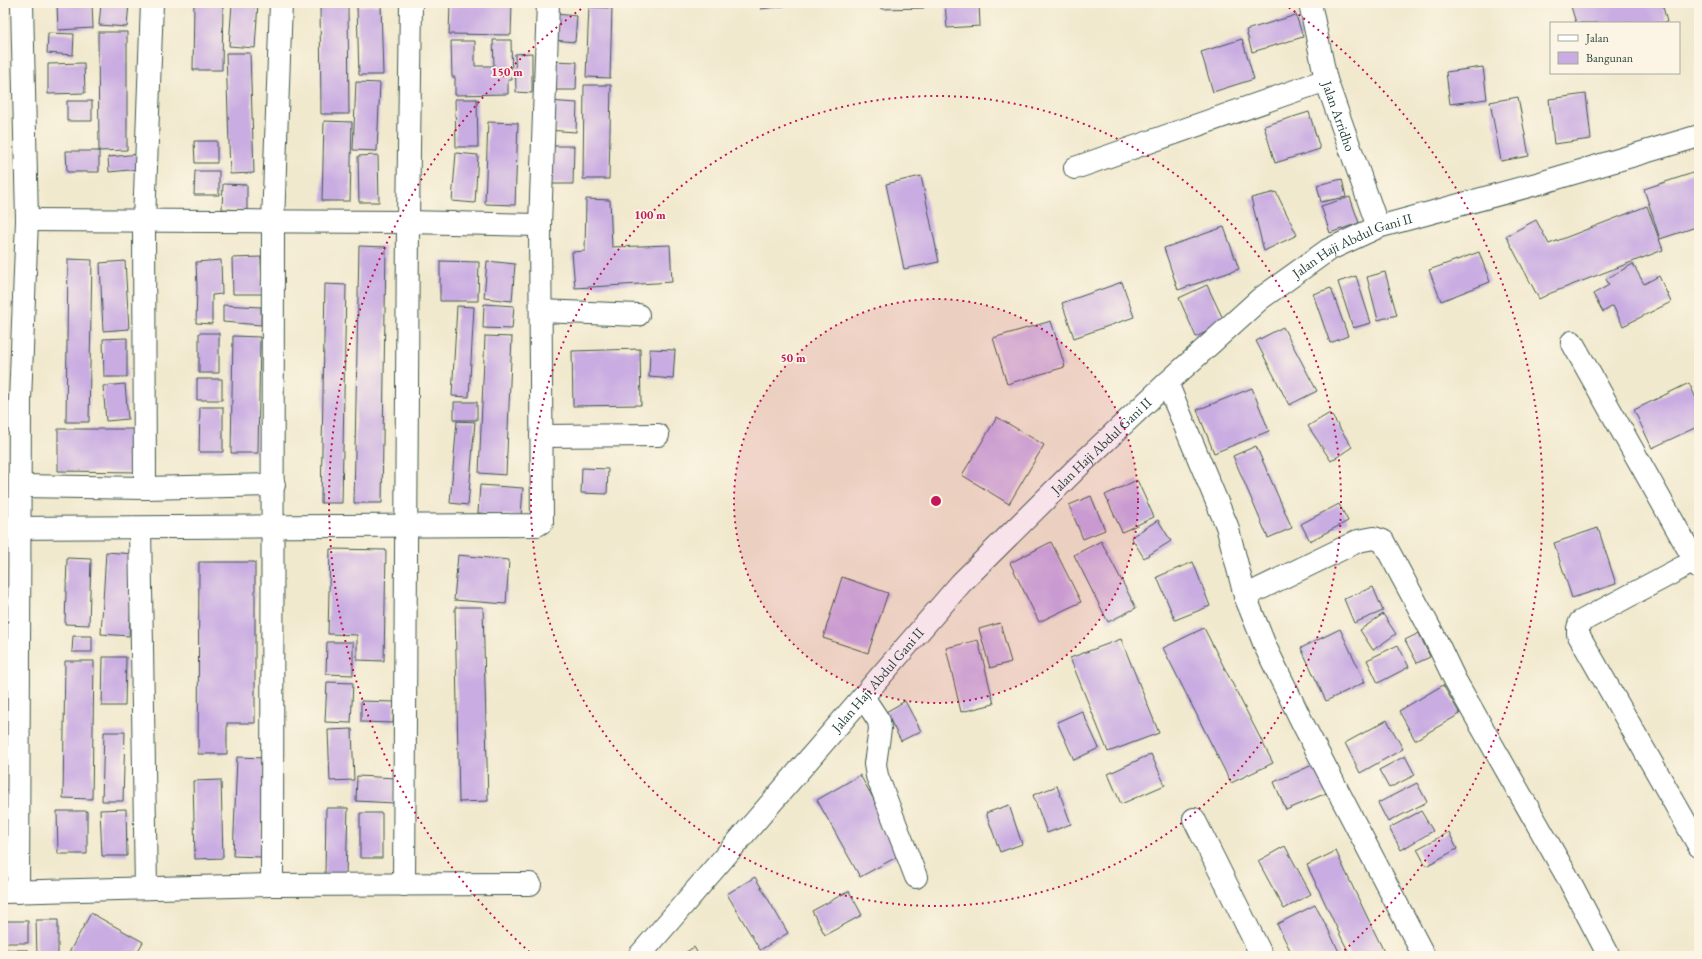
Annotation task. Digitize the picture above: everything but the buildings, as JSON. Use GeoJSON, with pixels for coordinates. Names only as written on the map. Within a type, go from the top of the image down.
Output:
{"type":"FeatureCollection","features":[{"type":"Feature","properties":{"kind":"street"},"geometry":{"type":"LineString","coordinates":[[22,3],[27,220],[20,401],[20,486],[11,528],[10,892],[272,885],[530,884]]}},
{"type":"Feature","properties":{"kind":"street"},"geometry":{"type":"LineString","coordinates":[[145,488],[144,221],[152,3]]}},
{"type":"Feature","properties":{"kind":"street"},"geometry":{"type":"LineString","coordinates":[[272,885],[272,526],[274,485],[273,222],[281,3]]}},
{"type":"Feature","properties":{"kind":"street"},"geometry":{"type":"LineString","coordinates":[[404,885],[408,222],[411,3]]}},
{"type":"Feature","properties":{"kind":"street"},"geometry":{"type":"LineString","coordinates":[[11,528],[540,524],[543,519],[540,225],[548,3]]}},
{"type":"Feature","properties":{"kind":"street","name":"Jalan Arridho"},"geometry":{"type":"LineString","coordinates":[[1310,3],[1326,80],[1378,227]]}},
{"type":"Feature","properties":{"kind":"street"},"geometry":{"type":"LineString","coordinates":[[1075,168],[1326,80]]}},
{"type":"Feature","properties":{"kind":"street","name":"Jalan Haji Abdul Gani II"},"geometry":{"type":"LineString","coordinates":[[639,956],[961,583],[1080,465],[1167,383],[1260,299],[1328,250],[1378,227],[1540,183],[1699,136]]}},
{"type":"Feature","properties":{"kind":"street"},"geometry":{"type":"LineString","coordinates":[[27,220],[408,222],[540,225]]}},
{"type":"Feature","properties":{"kind":"street"},"geometry":{"type":"LineString","coordinates":[[541,311],[638,315]]}},
{"type":"Feature","properties":{"kind":"street"},"geometry":{"type":"LineString","coordinates":[[1572,342],[1697,564],[1580,622],[1578,634],[1699,846]]}},
{"type":"Feature","properties":{"kind":"street"},"geometry":{"type":"LineString","coordinates":[[1167,383],[1226,526],[1245,596],[1266,648],[1304,726],[1424,956]]}},
{"type":"Feature","properties":{"kind":"street"},"geometry":{"type":"LineString","coordinates":[[541,436],[658,435]]}},
{"type":"Feature","properties":{"kind":"street"},"geometry":{"type":"LineString","coordinates":[[20,486],[145,488],[274,485]]}},
{"type":"Feature","properties":{"kind":"street"},"geometry":{"type":"LineString","coordinates":[[140,528],[146,888]]}},
{"type":"Feature","properties":{"kind":"street"},"geometry":{"type":"LineString","coordinates":[[1245,596],[1358,541],[1374,538],[1382,541],[1434,636],[1455,680],[1568,878],[1609,956]]}},
{"type":"Feature","properties":{"kind":"street"},"geometry":{"type":"LineString","coordinates":[[863,697],[879,721],[880,729],[875,764],[877,776],[916,876]]}},
{"type":"Feature","properties":{"kind":"street"},"geometry":{"type":"LineString","coordinates":[[1194,819],[1255,953]]}}]}
